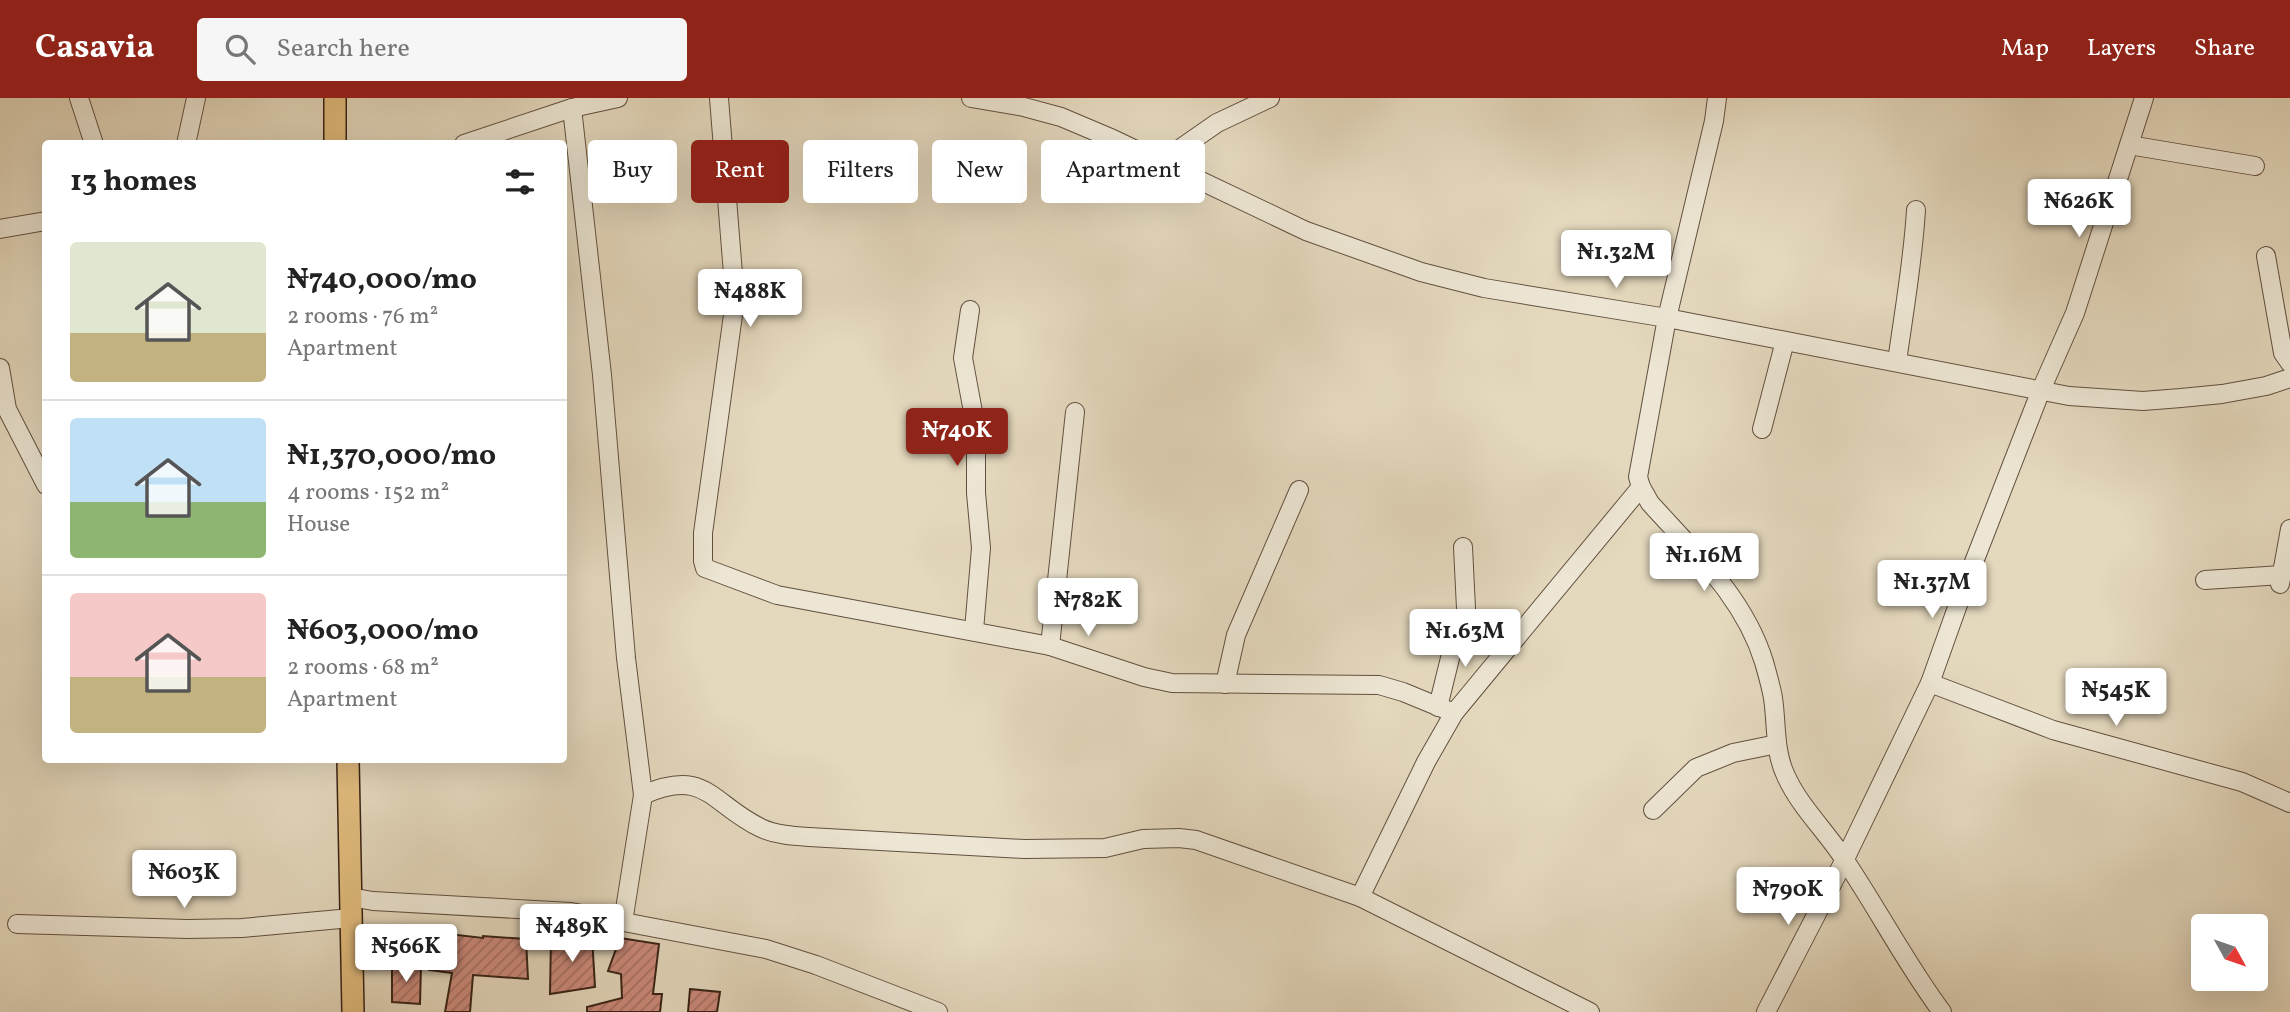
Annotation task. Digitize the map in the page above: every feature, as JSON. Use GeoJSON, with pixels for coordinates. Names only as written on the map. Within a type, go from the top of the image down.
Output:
{"type":"FeatureCollection","features":[{"type":"Feature","properties":{"kind":"main road"},"geometry":{"type":"LineString","coordinates":[[335,98],[335,140]]}},
{"type":"Feature","properties":{"kind":"main road"},"geometry":{"type":"LineString","coordinates":[[348,763],[354,1012]]}},
{"type":"Feature","properties":{"kind":"street"},"geometry":{"type":"LineString","coordinates":[[79,98],[93,140]]}},
{"type":"Feature","properties":{"kind":"street"},"geometry":{"type":"LineString","coordinates":[[187,140],[196,98]]}},
{"type":"Feature","properties":{"kind":"street"},"geometry":{"type":"LineString","coordinates":[[476,140],[572,108],[618,98]]}},
{"type":"Feature","properties":{"kind":"street"},"geometry":{"type":"LineString","coordinates":[[719,98],[733,274],[733,315],[703,533],[705,568],[777,596],[1050,646],[1144,677],[1172,683],[1379,685],[1446,710]]}},
{"type":"Feature","properties":{"kind":"street"},"geometry":{"type":"LineString","coordinates":[[971,98],[1026,103],[1113,140]]}},
{"type":"Feature","properties":{"kind":"street"},"geometry":{"type":"LineString","coordinates":[[1193,140],[1217,123],[1270,98]]}},
{"type":"Feature","properties":{"kind":"street"},"geometry":{"type":"LineString","coordinates":[[1717,98],[1714,121],[1667,318],[1638,477],[1650,503],[1729,591],[1748,621],[1773,697],[1778,758],[1787,778],[1806,809],[1845,859],[1926,991],[1942,1012]]}},
{"type":"Feature","properties":{"kind":"street"},"geometry":{"type":"LineString","coordinates":[[1766,1012],[1845,859],[1930,683],[2041,390],[2075,313],[2144,98]]}},
{"type":"Feature","properties":{"kind":"street"},"geometry":{"type":"LineString","coordinates":[[572,108],[602,375],[625,645],[643,795],[623,922]]}},
{"type":"Feature","properties":{"kind":"street"},"geometry":{"type":"LineString","coordinates":[[2129,145],[2255,166]]}},
{"type":"Feature","properties":{"kind":"street"},"geometry":{"type":"LineString","coordinates":[[1205,183],[1306,231],[1421,272],[1484,288],[1667,318],[2069,396],[2143,401],[2222,394],[2266,386],[2290,378]]}},
{"type":"Feature","properties":{"kind":"street"},"geometry":{"type":"LineString","coordinates":[[1897,362],[1912,261],[1916,210]]}},
{"type":"Feature","properties":{"kind":"street"},"geometry":{"type":"LineString","coordinates":[[0,229],[42,222]]}},
{"type":"Feature","properties":{"kind":"street"},"geometry":{"type":"LineString","coordinates":[[2266,256],[2283,353],[2290,363]]}},
{"type":"Feature","properties":{"kind":"street"},"geometry":{"type":"LineString","coordinates":[[970,310],[963,358],[976,428],[975,493],[981,548],[974,630]]}},
{"type":"Feature","properties":{"kind":"street"},"geometry":{"type":"LineString","coordinates":[[1762,429],[1785,341]]}},
{"type":"Feature","properties":{"kind":"street"},"geometry":{"type":"LineString","coordinates":[[0,368],[7,409],[42,477]]}},
{"type":"Feature","properties":{"kind":"street"},"geometry":{"type":"LineString","coordinates":[[1050,646],[1075,412]]}},
{"type":"Feature","properties":{"kind":"street"},"geometry":{"type":"LineString","coordinates":[[1446,710],[1641,487]]}},
{"type":"Feature","properties":{"kind":"street"},"geometry":{"type":"LineString","coordinates":[[1224,684],[1236,635],[1299,491]]}},
{"type":"Feature","properties":{"kind":"street"},"geometry":{"type":"LineString","coordinates":[[2205,580],[2281,581],[2290,529]]}},
{"type":"Feature","properties":{"kind":"street"},"geometry":{"type":"LineString","coordinates":[[1360,897],[1426,762],[1446,710],[1452,650],[1467,629],[1463,547]]}},
{"type":"Feature","properties":{"kind":"street"},"geometry":{"type":"LineString","coordinates":[[1930,683],[2053,730],[2242,782],[2290,803]]}},
{"type":"Feature","properties":{"kind":"street"},"geometry":{"type":"LineString","coordinates":[[1653,810],[1696,768],[1733,753],[1777,744]]}},
{"type":"Feature","properties":{"kind":"street"},"geometry":{"type":"LineString","coordinates":[[643,795],[664,786],[683,783],[705,791],[762,828],[786,835],[809,837],[1024,849],[1105,848],[1143,839],[1196,840],[1360,897],[1590,1012]]}},
{"type":"Feature","properties":{"kind":"street"},"geometry":{"type":"LineString","coordinates":[[17,923],[215,929],[373,901],[571,912],[766,949],[816,965],[938,1012]]}},
{"type":"Feature","properties":{"kind":"building"},"geometry":{"type":"Polygon","coordinates":[[[431,932],[483,938],[526,939],[528,979],[473,975],[470,1012],[445,1012],[452,973],[429,970],[431,932]]]}},
{"type":"Feature","properties":{"kind":"building"},"geometry":{"type":"Polygon","coordinates":[[[592,936],[595,987],[550,994],[551,937],[592,936]]]}},
{"type":"Feature","properties":{"kind":"building"},"geometry":{"type":"Polygon","coordinates":[[[620,938],[659,944],[653,994],[662,994],[660,1012],[587,1012],[587,1007],[622,998],[621,974],[608,971],[620,938]]]}},
{"type":"Feature","properties":{"kind":"building"},"geometry":{"type":"Polygon","coordinates":[[[392,965],[421,965],[420,1004],[392,1002],[392,965]]]}},
{"type":"Feature","properties":{"kind":"building"},"geometry":{"type":"Polygon","coordinates":[[[690,989],[720,992],[717,1012],[688,1012],[690,989]]]}}]}
